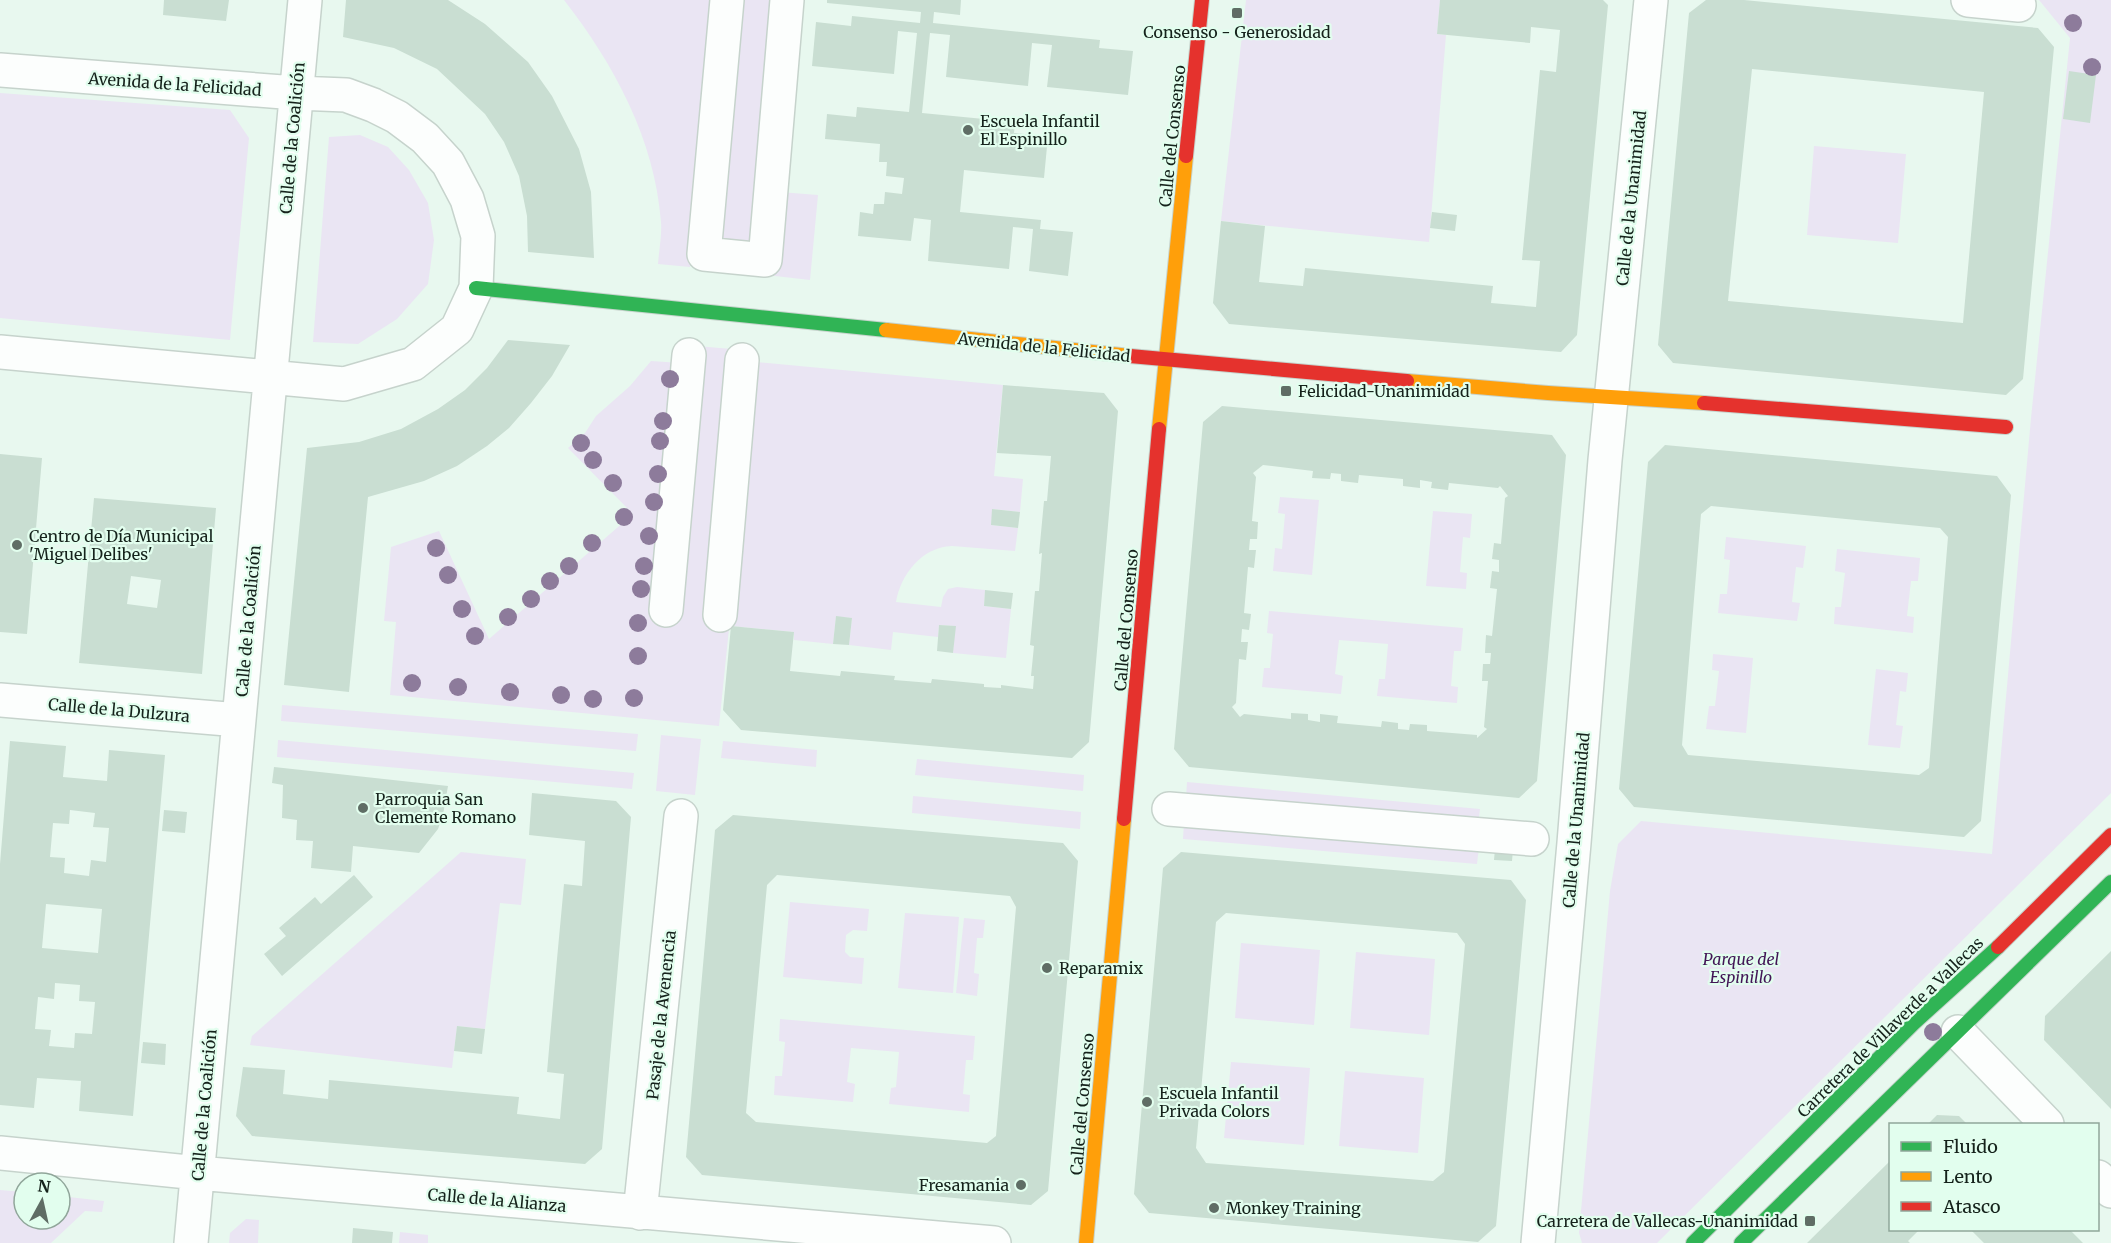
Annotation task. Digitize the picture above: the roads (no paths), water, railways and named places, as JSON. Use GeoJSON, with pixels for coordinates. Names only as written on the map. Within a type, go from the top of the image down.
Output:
{"type":"FeatureCollection","features":[{"type":"Feature","properties":{"kind":"street","name":"Calle de la Coalición"},"geometry":{"type":"LineString","coordinates":[[191,1243],[305,0]]}},
{"type":"Feature","properties":{"kind":"street"},"geometry":{"type":"LineString","coordinates":[[727,0],[704,254],[723,263],[765,261],[787,0]]}},
{"type":"Feature","properties":{"kind":"street","name":"Calle del Consenso"},"geometry":{"type":"LineString","coordinates":[[1086,1243],[1165,359],[1203,0]]}},
{"type":"Feature","properties":{"kind":"street","name":"Calle de la Unanimidad"},"geometry":{"type":"LineString","coordinates":[[1538,1243],[1611,397],[1651,0]]}},
{"type":"Feature","properties":{"kind":"street"},"geometry":{"type":"LineString","coordinates":[[1968,0],[2019,5]]}},
{"type":"Feature","properties":{"kind":"street","name":"Avenida de la Felicidad"},"geometry":{"type":"LineString","coordinates":[[0,70],[346,95],[397,117],[425,138],[448,163],[466,199],[478,236],[476,288],[457,329],[413,364],[344,384],[0,352]]}},
{"type":"Feature","properties":{"kind":"street","name":"Avenida de la Felicidad"},"geometry":{"type":"LineString","coordinates":[[476,288],[1165,359],[1524,392],[1611,397]]}},
{"type":"Feature","properties":{"kind":"street"},"geometry":{"type":"LineString","coordinates":[[666,610],[689,355]]}},
{"type":"Feature","properties":{"kind":"street"},"geometry":{"type":"LineString","coordinates":[[720,615],[742,360]]}},
{"type":"Feature","properties":{"kind":"street"},"geometry":{"type":"LineString","coordinates":[[1611,397],[2006,427]]}},
{"type":"Feature","properties":{"kind":"street","name":"Calle de la Dulzura"},"geometry":{"type":"LineString","coordinates":[[0,700],[239,720]]}},
{"type":"Feature","properties":{"kind":"street"},"geometry":{"type":"LineString","coordinates":[[1169,809],[1532,839]]}},
{"type":"Feature","properties":{"kind":"street","name":"Pasaje de la Avenencia"},"geometry":{"type":"LineString","coordinates":[[640,1213],[681,816]]}},
{"type":"Feature","properties":{"kind":"street","name":"Carretera de Villaverde a Vallecas"},"geometry":{"type":"LineString","coordinates":[[1693,1243],[1914,1023],[1981,963],[2111,835]]}},
{"type":"Feature","properties":{"kind":"street"},"geometry":{"type":"LineString","coordinates":[[1741,1243],[2111,882]]}},
{"type":"Feature","properties":{"kind":"street"},"geometry":{"type":"LineString","coordinates":[[1958,1032],[2045,1123]]}},
{"type":"Feature","properties":{"kind":"street","name":"Calle de la Alianza"},"geometry":{"type":"LineString","coordinates":[[0,1153],[198,1173],[994,1243]]}},
{"type":"Feature","properties":{"kind":"street"},"geometry":{"type":"LineString","coordinates":[[2099,1179],[2111,1191]]}},
{"type":"Feature","properties":{"kind":"place","name":"Consenso - Generosidad"},"geometry":{"type":"Point","coordinates":[1237,13]}},
{"type":"Feature","properties":{"kind":"place","name":"Escuela Infantil El Espinillo"},"geometry":{"type":"Point","coordinates":[968,130]}},
{"type":"Feature","properties":{"kind":"place","name":"Felicidad-Unanimidad"},"geometry":{"type":"Point","coordinates":[1286,391]}},
{"type":"Feature","properties":{"kind":"place","name":"Centro de Día Municipal 'Miguel Delibes'"},"geometry":{"type":"Point","coordinates":[17,545]}},
{"type":"Feature","properties":{"kind":"place","name":"Parroquia San Clemente Romano"},"geometry":{"type":"Point","coordinates":[363,808]}},
{"type":"Feature","properties":{"kind":"place","name":"Reparamix"},"geometry":{"type":"Point","coordinates":[1047,968]}},
{"type":"Feature","properties":{"kind":"place","name":"Escuela Infantil Privada Colors"},"geometry":{"type":"Point","coordinates":[1147,1102]}},
{"type":"Feature","properties":{"kind":"place","name":"Fresamania"},"geometry":{"type":"Point","coordinates":[1021,1185]}},
{"type":"Feature","properties":{"kind":"place","name":"Monkey Training"},"geometry":{"type":"Point","coordinates":[1214,1208]}},
{"type":"Feature","properties":{"kind":"place","name":"Carretera de Vallecas-Unanimidad"},"geometry":{"type":"Point","coordinates":[1810,1221]}},
{"type":"Feature","properties":{"kind":"park label","name":"Parque del Espinillo"},"geometry":{"type":"Point","coordinates":[1741,968]}}]}
